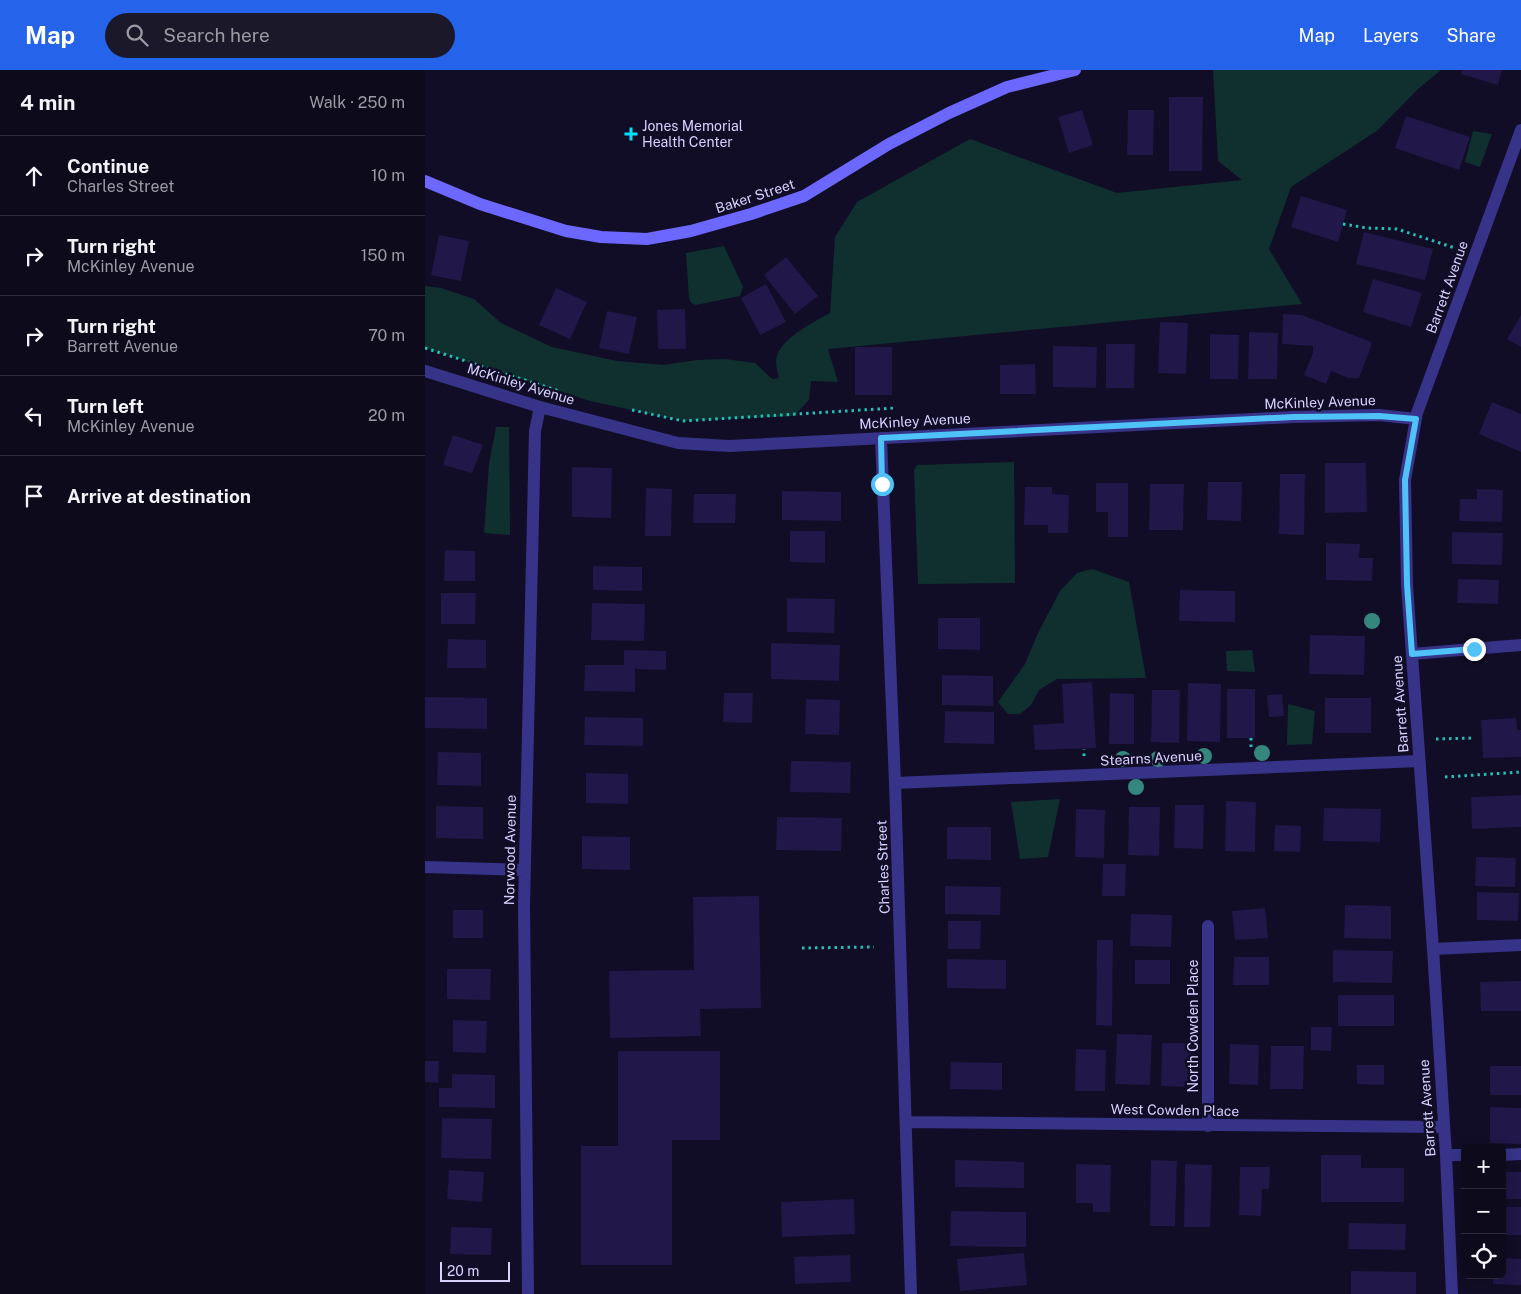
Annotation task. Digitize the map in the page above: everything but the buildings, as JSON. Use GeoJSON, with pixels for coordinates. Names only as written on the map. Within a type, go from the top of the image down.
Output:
{"type":"FeatureCollection","features":[{"type":"Feature","properties":{"kind":"street","name":"Baker Street"},"geometry":{"type":"LineString","coordinates":[[425,181],[480,204],[566,231],[601,237],[647,239],[691,230],[751,214],[804,196],[889,144],[949,113],[1007,87],[1075,70]]}},
{"type":"Feature","properties":{"kind":"street","name":"Barrett Avenue"},"geometry":{"type":"LineString","coordinates":[[1452,1294],[1433,949],[1407,584],[1405,480],[1416,419],[1521,130]]}},
{"type":"Feature","properties":{"kind":"street","name":"McKinley Avenue"},"geometry":{"type":"LineString","coordinates":[[425,371],[540,407],[678,443],[729,446],[1293,417],[1379,416],[1416,419]]}},
{"type":"Feature","properties":{"kind":"street","name":"Norwood Avenue"},"geometry":{"type":"LineString","coordinates":[[528,1294],[524,906],[535,431],[540,407]]}},
{"type":"Feature","properties":{"kind":"street","name":"Charles Street"},"geometry":{"type":"LineString","coordinates":[[881,438],[895,783],[911,1294]]}},
{"type":"Feature","properties":{"kind":"street"},"geometry":{"type":"LineString","coordinates":[[1412,654],[1521,645]]}},
{"type":"Feature","properties":{"kind":"street","name":"Stearns Avenue"},"geometry":{"type":"LineString","coordinates":[[895,783],[1419,761]]}},
{"type":"Feature","properties":{"kind":"street"},"geometry":{"type":"LineString","coordinates":[[425,867],[525,870]]}},
{"type":"Feature","properties":{"kind":"street","name":"North Cowden Place"},"geometry":{"type":"LineString","coordinates":[[1208,926],[1208,1126]]}},
{"type":"Feature","properties":{"kind":"street"},"geometry":{"type":"LineString","coordinates":[[1433,949],[1521,945]]}},
{"type":"Feature","properties":{"kind":"street","name":"West Cowden Place"},"geometry":{"type":"LineString","coordinates":[[906,1122],[1443,1127]]}},
{"type":"Feature","properties":{"kind":"street"},"geometry":{"type":"LineString","coordinates":[[1506,1155],[1521,1154]]}},
{"type":"Feature","properties":{"kind":"street"},"geometry":{"type":"LineString","coordinates":[[1445,1156],[1461,1155]]}},
{"type":"Feature","properties":{"kind":"path"},"geometry":{"type":"LineString","coordinates":[[1343,224],[1367,228],[1397,229],[1455,248]]}},
{"type":"Feature","properties":{"kind":"path"},"geometry":{"type":"LineString","coordinates":[[425,348],[563,392]]}},
{"type":"Feature","properties":{"kind":"path"},"geometry":{"type":"LineString","coordinates":[[627,409],[683,421],[895,408]]}},
{"type":"Feature","properties":{"kind":"path"},"geometry":{"type":"LineString","coordinates":[[1251,738],[1251,748]]}},
{"type":"Feature","properties":{"kind":"path"},"geometry":{"type":"LineString","coordinates":[[1418,740],[1475,738]]}},
{"type":"Feature","properties":{"kind":"path"},"geometry":{"type":"LineString","coordinates":[[1084,749],[1084,756]]}},
{"type":"Feature","properties":{"kind":"path"},"geometry":{"type":"LineString","coordinates":[[1445,777],[1521,772]]}},
{"type":"Feature","properties":{"kind":"path"},"geometry":{"type":"LineString","coordinates":[[802,948],[874,947]]}},
{"type":"Feature","properties":{"kind":"green space"},"geometry":{"type":"Polygon","coordinates":[[[1213,70],[1441,70],[1418,89],[1378,130],[1291,187],[1269,249],[1302,304],[828,349],[838,382],[811,381],[809,400],[794,416],[683,421],[590,401],[425,348],[425,286],[441,288],[474,299],[501,323],[552,347],[617,361],[664,365],[696,360],[725,359],[755,363],[772,379],[779,378],[776,362],[782,346],[805,327],[830,313],[835,237],[857,202],[970,139],[1117,193],[1242,180],[1218,161],[1213,70]]]}},
{"type":"Feature","properties":{"kind":"green space"},"geometry":{"type":"Polygon","coordinates":[[[1473,131],[1492,134],[1480,167],[1465,162],[1473,131]]]}},
{"type":"Feature","properties":{"kind":"green space"},"geometry":{"type":"Polygon","coordinates":[[[724,246],[743,287],[740,296],[696,305],[691,303],[686,253],[724,246]]]}},
{"type":"Feature","properties":{"kind":"green space"},"geometry":{"type":"Polygon","coordinates":[[[496,427],[509,427],[510,535],[484,533],[489,464],[496,427]]]}},
{"type":"Feature","properties":{"kind":"green space"},"geometry":{"type":"Polygon","coordinates":[[[1014,462],[1015,583],[918,584],[914,470],[917,465],[1014,462]]]}},
{"type":"Feature","properties":{"kind":"green space"},"geometry":{"type":"Polygon","coordinates":[[[1092,569],[1129,582],[1146,678],[1057,679],[1039,690],[1031,705],[1020,714],[1008,714],[998,702],[1025,664],[1038,633],[1060,591],[1077,573],[1092,569]]]}},
{"type":"Feature","properties":{"kind":"green space"},"geometry":{"type":"Polygon","coordinates":[[[1252,650],[1255,672],[1227,671],[1226,651],[1252,650]]]}},
{"type":"Feature","properties":{"kind":"green space"},"geometry":{"type":"Polygon","coordinates":[[[1288,704],[1315,711],[1312,744],[1287,745],[1288,704]]]}},
{"type":"Feature","properties":{"kind":"green space"},"geometry":{"type":"Polygon","coordinates":[[[1060,799],[1048,857],[1020,859],[1011,802],[1060,799]]]}},
{"type":"Feature","properties":{"kind":"place","name":"Jones Memorial Health Center"},"geometry":{"type":"Point","coordinates":[631,134]}},
{"type":"Feature","properties":{"kind":"route"},"geometry":{"type":"LineString","coordinates":[[882,484],[881,438],[1293,417],[1395,416],[1416,419],[1405,480],[1407,584],[1412,654],[1474,649]]}}]}
